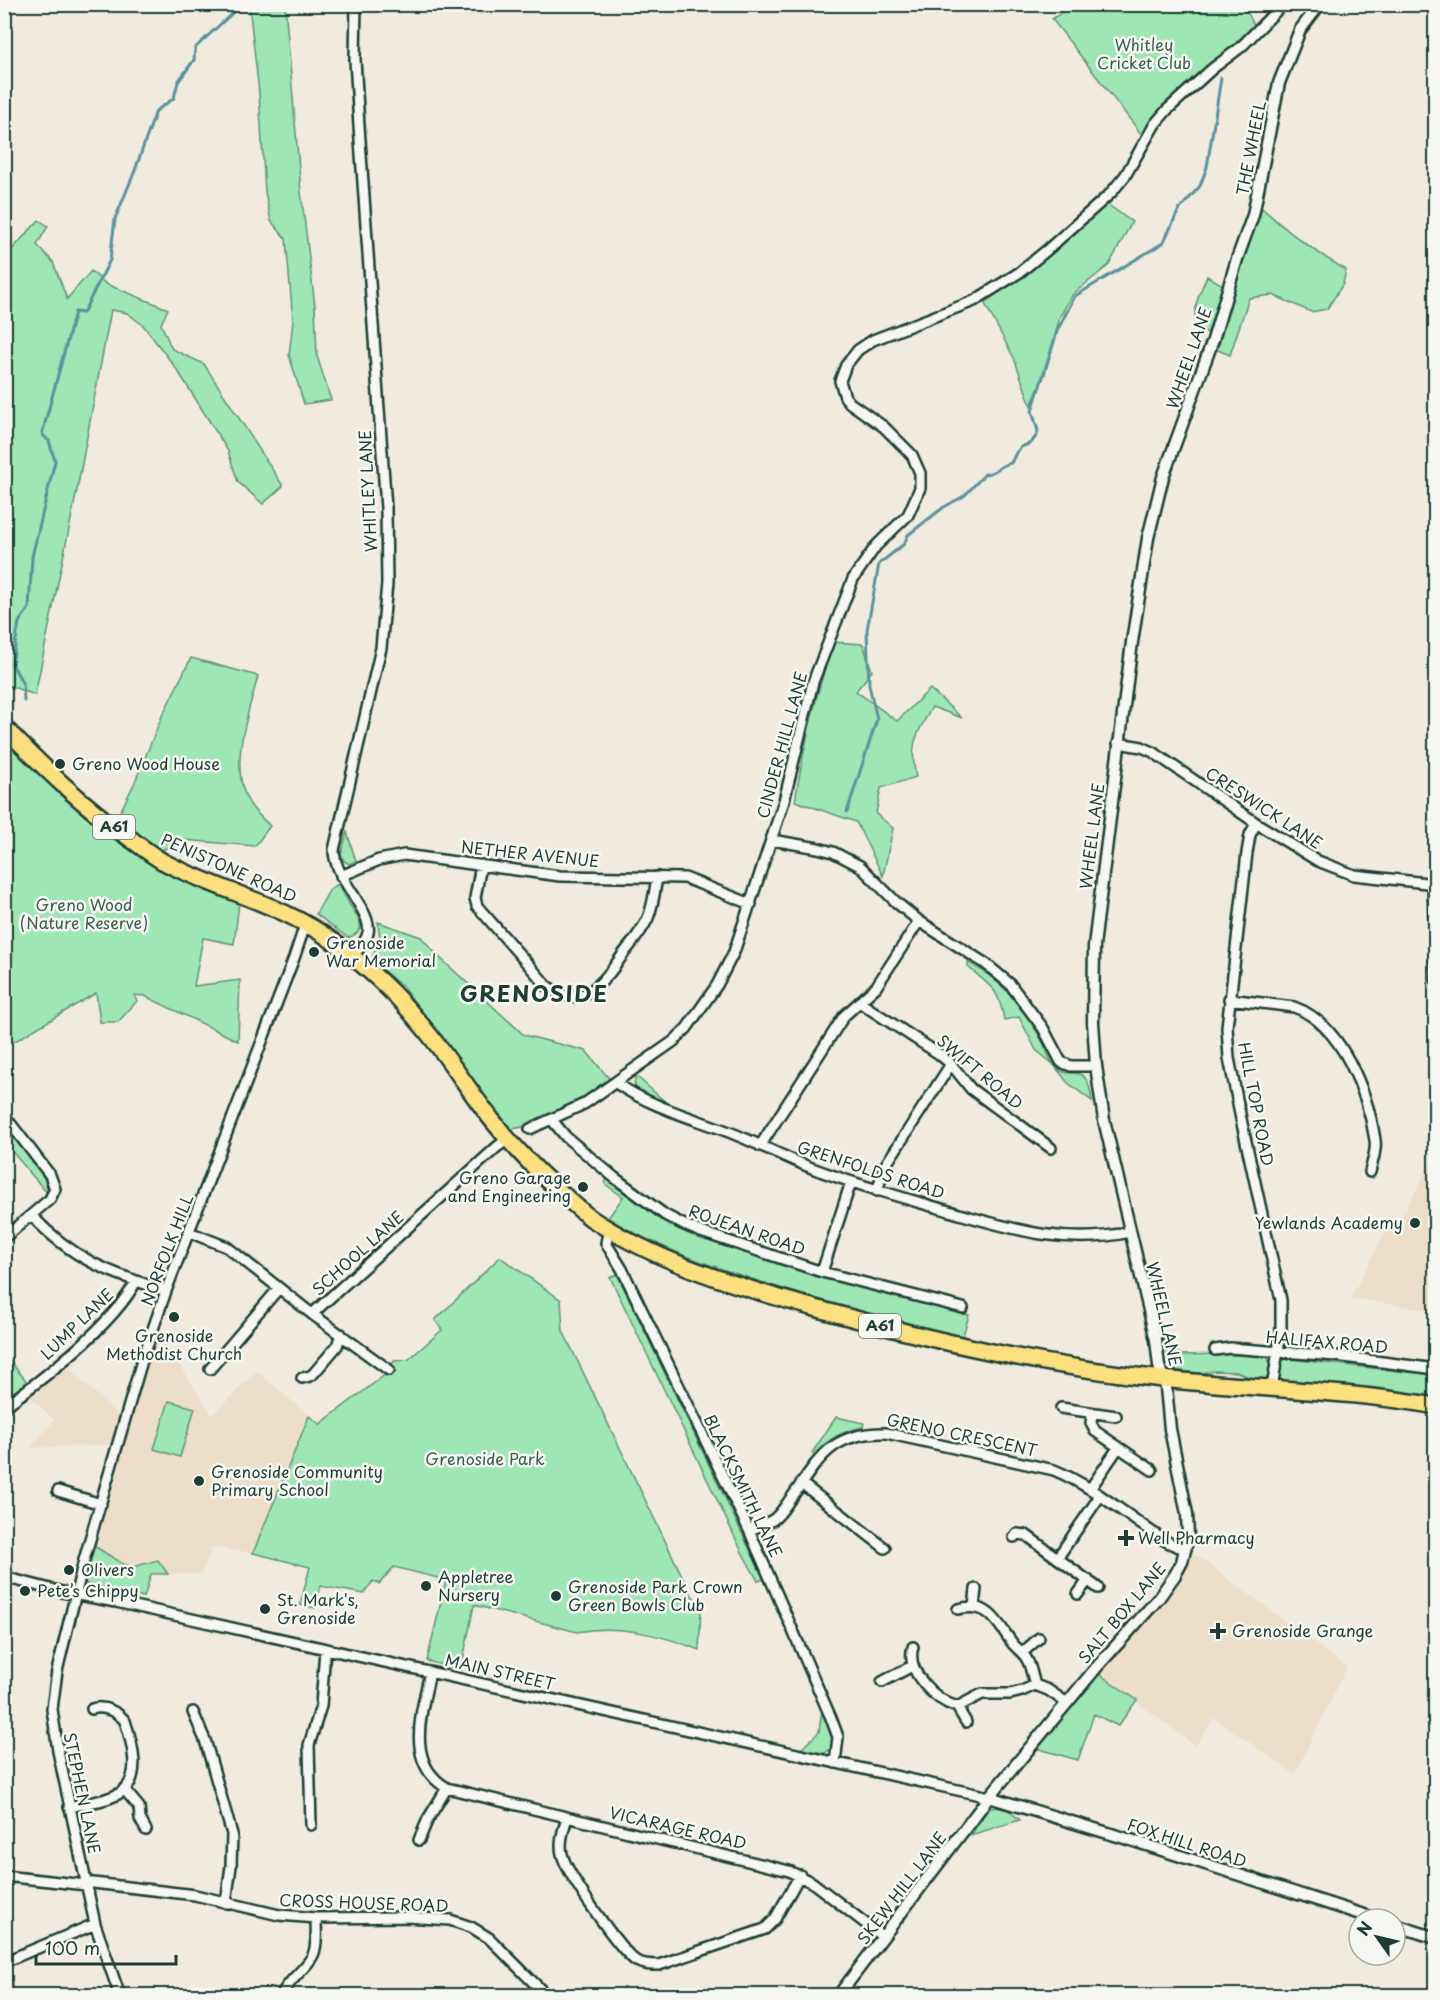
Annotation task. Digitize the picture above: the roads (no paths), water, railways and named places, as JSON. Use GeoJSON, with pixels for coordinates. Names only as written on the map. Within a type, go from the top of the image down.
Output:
{"type":"FeatureCollection","features":[{"type":"Feature","properties":{"kind":"highway","name":"PENISTONE ROAD"},"geometry":{"type":"LineString","coordinates":[[4,727],[87,806],[160,860],[306,922]]}},
{"type":"Feature","properties":{"kind":"highway","name":"A61"},"geometry":{"type":"LineString","coordinates":[[306,922],[352,957],[394,994],[419,1021],[508,1140],[575,1205],[590,1218],[650,1251],[703,1273],[785,1300],[945,1343],[1018,1358],[1164,1379],[1386,1399],[1436,1406]]}},
{"type":"Feature","properties":{"kind":"street","name":"WHITLEY LANE"},"geometry":{"type":"LineString","coordinates":[[352,957],[367,937],[368,924],[364,913],[341,876],[335,861],[334,850],[381,648],[387,585],[386,508],[357,93],[356,4]]}},
{"type":"Feature","properties":{"kind":"street","name":"CINDER HILL LANE"},"geometry":{"type":"LineString","coordinates":[[530,1129],[584,1104],[674,1041],[698,1012],[728,966],[740,938],[784,801],[813,682],[853,579],[876,546],[908,515],[918,497],[921,481],[921,473],[912,455],[892,433],[850,404],[845,397],[840,381],[846,365],[858,350],[873,340],[974,301],[1020,272],[1047,250],[1110,194],[1125,176],[1155,124],[1167,110],[1212,69],[1241,47],[1283,4]]}},
{"type":"Feature","properties":{"kind":"street","name":"THE WHEEL"},"geometry":{"type":"LineString","coordinates":[[1224,303],[1258,195],[1279,83],[1300,30],[1320,4]]}},
{"type":"Feature","properties":{"kind":"street","name":"WHEEL LANE"},"geometry":{"type":"LineString","coordinates":[[1164,1379],[1104,1120],[1096,1066],[1093,961],[1118,743],[1148,538],[1163,477],[1213,340],[1224,303]]}},
{"type":"Feature","properties":{"kind":"street","name":"CRESWICK LANE"},"geometry":{"type":"LineString","coordinates":[[1118,743],[1131,744],[1153,752],[1257,824],[1318,861],[1354,875],[1434,884]]}},
{"type":"Feature","properties":{"kind":"street","name":"HILL TOP ROAD"},"geometry":{"type":"LineString","coordinates":[[1257,824],[1250,835],[1247,853],[1227,1027],[1229,1058],[1281,1300],[1281,1332],[1272,1388]]}},
{"type":"Feature","properties":{"kind":"street"},"geometry":{"type":"LineString","coordinates":[[772,840],[818,848],[853,862],[919,921],[986,964],[1010,984],[1043,1028],[1061,1062],[1071,1066],[1096,1066]]}},
{"type":"Feature","properties":{"kind":"street","name":"NETHER AVENUE"},"geometry":{"type":"LineString","coordinates":[[341,876],[380,860],[404,855],[560,876],[685,878],[751,904]]}},
{"type":"Feature","properties":{"kind":"street"},"geometry":{"type":"LineString","coordinates":[[481,865],[475,898],[477,906],[547,986],[561,994],[579,997],[594,990],[604,980],[639,934],[650,913],[657,877]]}},
{"type":"Feature","properties":{"kind":"street"},"geometry":{"type":"LineString","coordinates":[[1434,884],[1436,980]]}},
{"type":"Feature","properties":{"kind":"street"},"geometry":{"type":"LineString","coordinates":[[760,1146],[837,1026],[858,1002],[876,987],[919,921]]}},
{"type":"Feature","properties":{"kind":"street","name":"NORFOLK HILL"},"geometry":{"type":"LineString","coordinates":[[76,1594],[141,1364],[166,1291],[306,922]]}},
{"type":"Feature","properties":{"kind":"street"},"geometry":{"type":"LineString","coordinates":[[1229,999],[1294,1007],[1303,1011],[1332,1038],[1356,1072],[1361,1086],[1376,1142],[1371,1172]]}},
{"type":"Feature","properties":{"kind":"street","name":"SWIFT ROAD"},"geometry":{"type":"LineString","coordinates":[[858,1002],[951,1064],[971,1089],[1051,1148]]}},
{"type":"Feature","properties":{"kind":"street"},"geometry":{"type":"LineString","coordinates":[[877,1191],[885,1166],[951,1064]]}},
{"type":"Feature","properties":{"kind":"street","name":"GRENFOLDS ROAD"},"geometry":{"type":"LineString","coordinates":[[616,1083],[642,1099],[787,1158],[877,1191],[1008,1228],[1038,1234],[1086,1238],[1108,1237],[1130,1232]]}},
{"type":"Feature","properties":{"kind":"street"},"geometry":{"type":"LineString","coordinates":[[4,1115],[50,1175],[55,1189],[50,1199],[5,1238]]}},
{"type":"Feature","properties":{"kind":"street","name":"ROJEAN ROAD"},"geometry":{"type":"LineString","coordinates":[[552,1120],[566,1137],[665,1215],[701,1232],[822,1272],[963,1308]]}},
{"type":"Feature","properties":{"kind":"street","name":"SCHOOL LANE"},"geometry":{"type":"LineString","coordinates":[[189,1232],[226,1247],[312,1314],[497,1147],[508,1140]]}},
{"type":"Feature","properties":{"kind":"street"},"geometry":{"type":"LineString","coordinates":[[822,1272],[851,1182]]}},
{"type":"Feature","properties":{"kind":"street"},"geometry":{"type":"LineString","coordinates":[[32,1215],[48,1234],[78,1256],[96,1266],[166,1291]]}},
{"type":"Feature","properties":{"kind":"street","name":"BLACKSMITH LANE"},"geometry":{"type":"LineString","coordinates":[[609,1229],[606,1243],[622,1269],[749,1530],[836,1729],[835,1763]]}},
{"type":"Feature","properties":{"kind":"street","name":"LUMP LANE"},"geometry":{"type":"LineString","coordinates":[[4,1407],[75,1350],[121,1304],[136,1281]]}},
{"type":"Feature","properties":{"kind":"street"},"geometry":{"type":"LineString","coordinates":[[210,1368],[279,1288]]}},
{"type":"Feature","properties":{"kind":"street"},"geometry":{"type":"LineString","coordinates":[[312,1314],[389,1370]]}},
{"type":"Feature","properties":{"kind":"street"},"geometry":{"type":"LineString","coordinates":[[302,1378],[314,1373],[337,1346],[341,1334]]}},
{"type":"Feature","properties":{"kind":"street","name":"HALIFAX ROAD"},"geometry":{"type":"LineString","coordinates":[[1215,1350],[1230,1348],[1336,1356],[1436,1369]]}},
{"type":"Feature","properties":{"kind":"street","name":"SALT BOX LANE"},"geometry":{"type":"LineString","coordinates":[[989,1797],[1162,1593],[1175,1575],[1186,1550],[1187,1514],[1170,1429],[1164,1379]]}},
{"type":"Feature","properties":{"kind":"street"},"geometry":{"type":"LineString","coordinates":[[1061,1408],[1116,1416]]}},
{"type":"Feature","properties":{"kind":"street"},"geometry":{"type":"LineString","coordinates":[[1092,1414],[1092,1427],[1118,1448],[1152,1470]]}},
{"type":"Feature","properties":{"kind":"street","name":"GRENO CRESCENT"},"geometry":{"type":"LineString","coordinates":[[749,1530],[774,1519],[820,1457],[838,1443],[858,1434],[886,1433],[1054,1470],[1090,1489],[1169,1544],[1186,1550]]}},
{"type":"Feature","properties":{"kind":"street"},"geometry":{"type":"LineString","coordinates":[[1090,1489],[1118,1448]]}},
{"type":"Feature","properties":{"kind":"street"},"geometry":{"type":"LineString","coordinates":[[801,1483],[885,1548]]}},
{"type":"Feature","properties":{"kind":"street"},"geometry":{"type":"LineString","coordinates":[[58,1491],[101,1504]]}},
{"type":"Feature","properties":{"kind":"street"},"geometry":{"type":"LineString","coordinates":[[1058,1557],[1100,1496]]}},
{"type":"Feature","properties":{"kind":"street"},"geometry":{"type":"LineString","coordinates":[[1014,1537],[1017,1534],[1026,1535],[1098,1588]]}},
{"type":"Feature","properties":{"kind":"street","name":"MAIN STREET"},"geometry":{"type":"LineString","coordinates":[[4,1577],[989,1797]]}},
{"type":"Feature","properties":{"kind":"street"},"geometry":{"type":"LineString","coordinates":[[1078,1594],[1088,1580]]}},
{"type":"Feature","properties":{"kind":"street"},"geometry":{"type":"LineString","coordinates":[[974,1606],[976,1589]]}},
{"type":"Feature","properties":{"kind":"street","name":"STEPHEN LANE"},"geometry":{"type":"LineString","coordinates":[[76,1594],[57,1671],[52,1709],[57,1751],[95,1924],[120,1995]]}},
{"type":"Feature","properties":{"kind":"street"},"geometry":{"type":"LineString","coordinates":[[958,1610],[974,1606],[996,1620],[1028,1659],[1035,1685]]}},
{"type":"Feature","properties":{"kind":"street"},"geometry":{"type":"LineString","coordinates":[[1022,1653],[1039,1638]]}},
{"type":"Feature","properties":{"kind":"street"},"geometry":{"type":"LineString","coordinates":[[913,1647],[912,1666],[935,1694],[957,1707],[966,1722]]}},
{"type":"Feature","properties":{"kind":"street"},"geometry":{"type":"LineString","coordinates":[[311,1825],[309,1745],[321,1706],[325,1649]]}},
{"type":"Feature","properties":{"kind":"street"},"geometry":{"type":"LineString","coordinates":[[882,1682],[912,1666]]}},
{"type":"Feature","properties":{"kind":"street","name":"VICARAGE ROAD"},"geometry":{"type":"LineString","coordinates":[[430,1672],[419,1746],[421,1759],[427,1771],[433,1779],[447,1788],[757,1862],[800,1875],[883,1937]]}},
{"type":"Feature","properties":{"kind":"street"},"geometry":{"type":"LineString","coordinates":[[957,1707],[982,1694],[1010,1694],[1035,1685],[1048,1690],[1067,1703]]}},
{"type":"Feature","properties":{"kind":"street"},"geometry":{"type":"LineString","coordinates":[[69,1807],[119,1794],[132,1776],[134,1758],[125,1721],[114,1712],[102,1708],[92,1709]]}},
{"type":"Feature","properties":{"kind":"street"},"geometry":{"type":"LineString","coordinates":[[193,1712],[205,1740],[232,1834],[226,1903]]}},
{"type":"Feature","properties":{"kind":"street"},"geometry":{"type":"LineString","coordinates":[[419,1840],[447,1788]]}},
{"type":"Feature","properties":{"kind":"street"},"geometry":{"type":"LineString","coordinates":[[124,1789],[140,1807],[140,1819],[146,1830]]}},
{"type":"Feature","properties":{"kind":"street","name":"FOX HILL ROAD"},"geometry":{"type":"LineString","coordinates":[[989,1797],[1347,1910]]}},
{"type":"Feature","properties":{"kind":"street","name":"SKEW HILL LANE"},"geometry":{"type":"LineString","coordinates":[[838,1995],[989,1797]]}},
{"type":"Feature","properties":{"kind":"street"},"geometry":{"type":"LineString","coordinates":[[567,1817],[561,1849],[566,1867],[623,1948],[634,1960],[642,1963],[659,1965],[765,1929],[775,1919],[800,1875]]}},
{"type":"Feature","properties":{"kind":"street","name":"CROSS HOUSE ROAD"},"geometry":{"type":"LineString","coordinates":[[4,1876],[195,1895],[270,1914],[316,1918],[436,1918],[464,1924],[489,1938],[547,1995]]}},
{"type":"Feature","properties":{"kind":"street"},"geometry":{"type":"LineString","coordinates":[[281,1995],[285,1986],[312,1958],[316,1918]]}},
{"type":"Feature","properties":{"kind":"street"},"geometry":{"type":"LineString","coordinates":[[4,1962],[95,1924]]}},
{"type":"Feature","properties":{"kind":"street"},"geometry":{"type":"LineString","coordinates":[[1407,1929],[1436,1938]]}},
{"type":"Feature","properties":{"kind":"waterway"},"geometry":{"type":"LineString","coordinates":[[24,701],[23,684],[12,664],[19,622],[29,608],[32,557],[55,461],[49,441],[42,434],[75,312],[83,313],[110,260],[115,219],[156,111],[174,98],[178,82],[194,60],[195,48],[242,4]]}},
{"type":"Feature","properties":{"kind":"waterway"},"geometry":{"type":"LineString","coordinates":[[847,812],[877,719],[869,685],[867,630],[879,564],[904,544],[908,535],[944,507],[964,496],[985,474],[1011,463],[1021,447],[1031,443],[1037,435],[1032,411],[1058,329],[1075,296],[1163,243],[1179,210],[1200,186],[1207,167],[1221,78]]}},
{"type":"Feature","properties":{"kind":"place","name":"Greno Wood House"},"geometry":{"type":"Point","coordinates":[60,764]}},
{"type":"Feature","properties":{"kind":"place","name":"Grenoside War Memorial"},"geometry":{"type":"Point","coordinates":[314,952]}},
{"type":"Feature","properties":{"kind":"place","name":"Greno Garage and Engineering"},"geometry":{"type":"Point","coordinates":[583,1187]}},
{"type":"Feature","properties":{"kind":"place","name":"Yewlands Academy"},"geometry":{"type":"Point","coordinates":[1415,1223]}},
{"type":"Feature","properties":{"kind":"place","name":"Grenoside Methodist Church"},"geometry":{"type":"Point","coordinates":[174,1317]}},
{"type":"Feature","properties":{"kind":"place","name":"Grenoside Community Primary School"},"geometry":{"type":"Point","coordinates":[199,1481]}},
{"type":"Feature","properties":{"kind":"place","name":"Well Pharmacy"},"geometry":{"type":"Point","coordinates":[1126,1538]}},
{"type":"Feature","properties":{"kind":"place","name":"Olivers"},"geometry":{"type":"Point","coordinates":[69,1570]}},
{"type":"Feature","properties":{"kind":"place","name":"Appletree Nursery"},"geometry":{"type":"Point","coordinates":[426,1586]}},
{"type":"Feature","properties":{"kind":"place","name":"Pete’s Chippy"},"geometry":{"type":"Point","coordinates":[25,1591]}},
{"type":"Feature","properties":{"kind":"place","name":"Grenoside Park Crown Green Bowls Club"},"geometry":{"type":"Point","coordinates":[556,1596]}},
{"type":"Feature","properties":{"kind":"place","name":"St. Mark's, Grenoside"},"geometry":{"type":"Point","coordinates":[265,1609]}},
{"type":"Feature","properties":{"kind":"place","name":"Grenoside Grange"},"geometry":{"type":"Point","coordinates":[1218,1631]}},
{"type":"Feature","properties":{"kind":"district","name":"GRENOSIDE"},"geometry":{"type":"Point","coordinates":[534,994]}},
{"type":"Feature","properties":{"kind":"park label","name":"Whitley Cricket Club"},"geometry":{"type":"Point","coordinates":[1144,54]}},
{"type":"Feature","properties":{"kind":"park label","name":"Greno Wood (Nature Reserve)"},"geometry":{"type":"Point","coordinates":[84,914]}},
{"type":"Feature","properties":{"kind":"park label","name":"Grenoside Park"},"geometry":{"type":"Point","coordinates":[485,1459]}}]}
